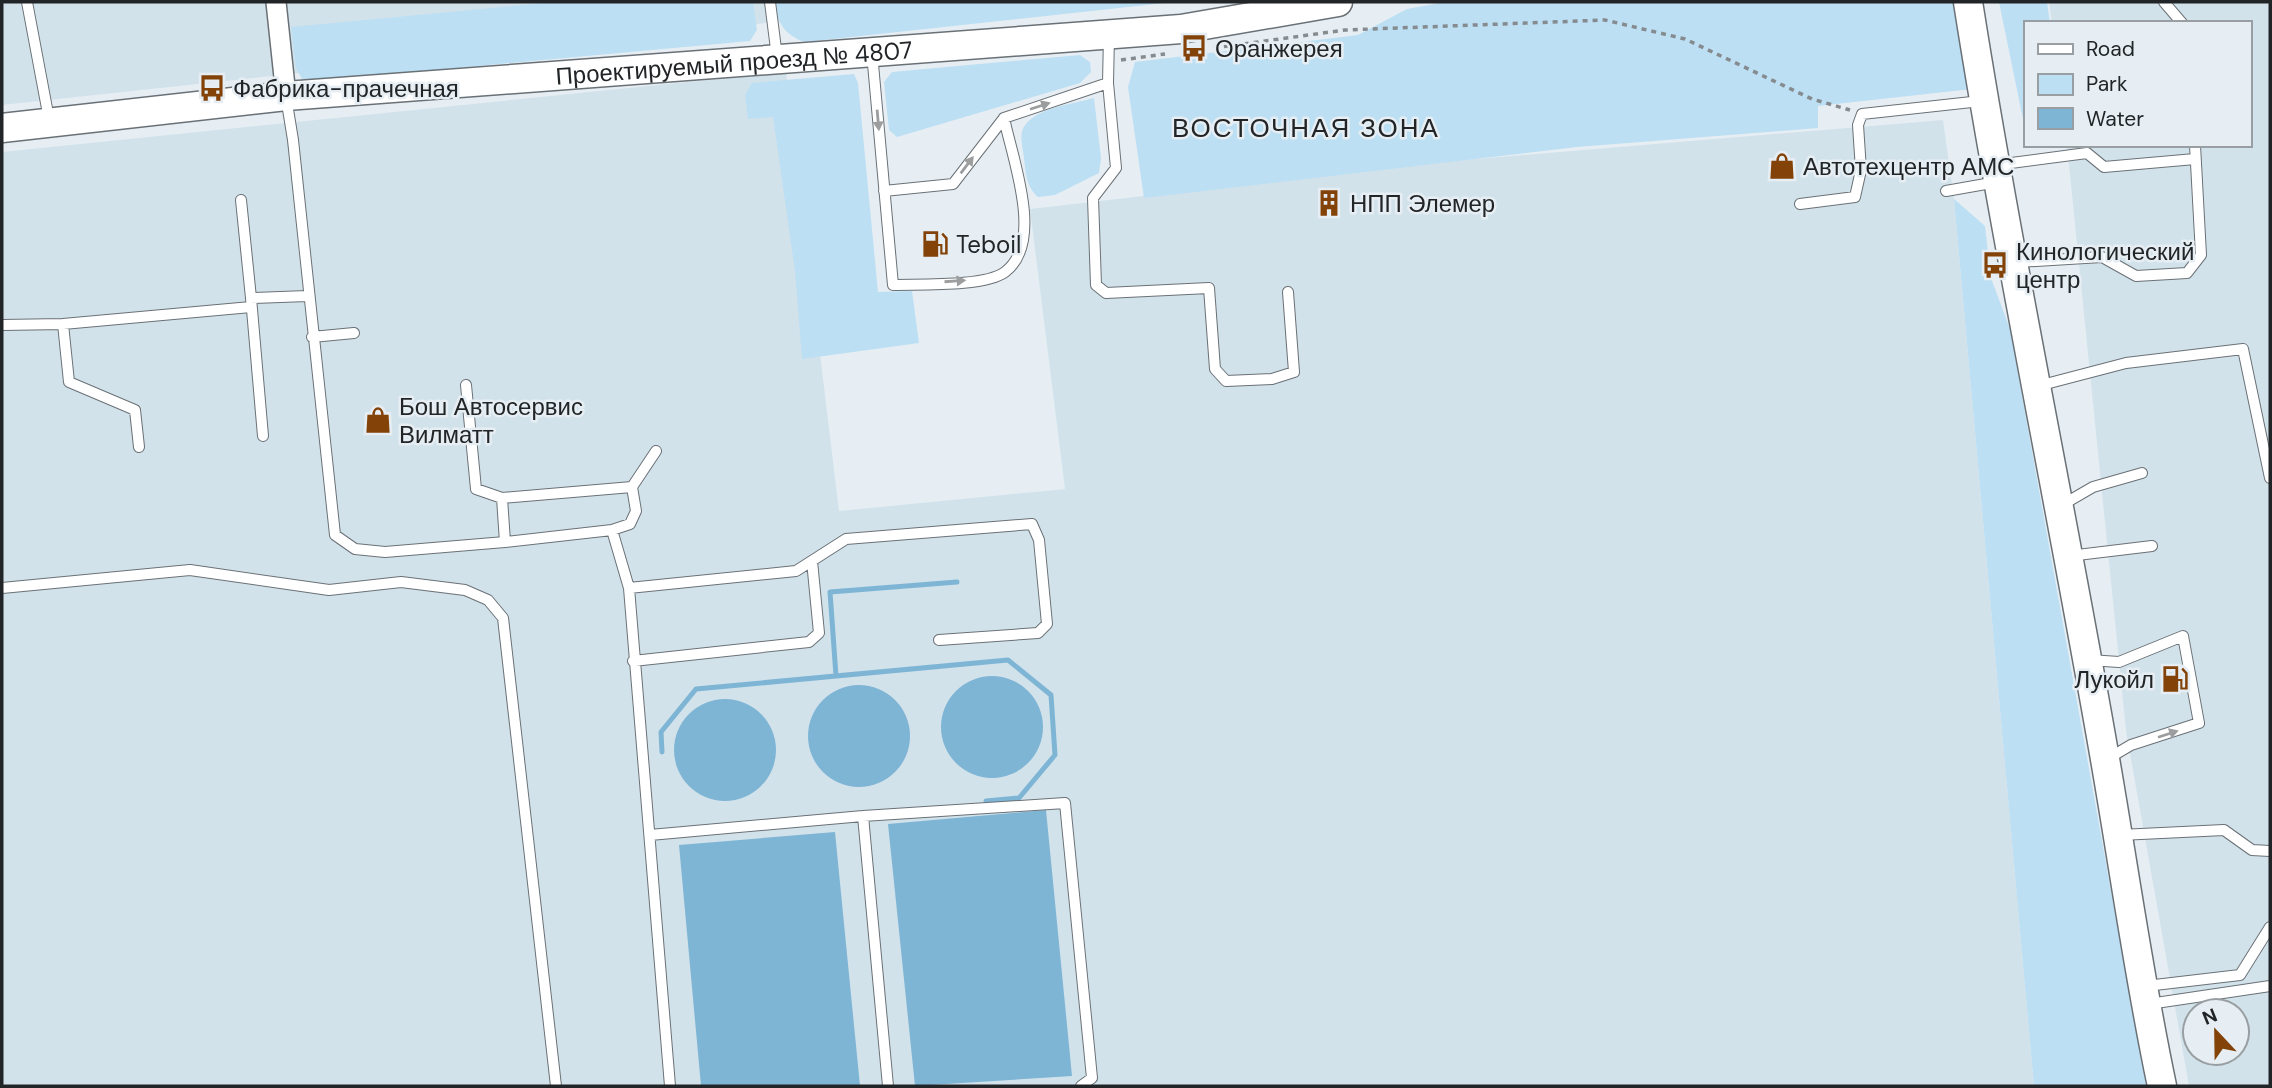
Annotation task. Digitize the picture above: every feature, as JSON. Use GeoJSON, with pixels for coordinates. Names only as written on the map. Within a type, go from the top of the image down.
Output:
{"type":"FeatureCollection","features":[{"type":"Feature","properties":{"kind":"main road","name":"Проектируемый проезд № 4807"},"geometry":{"type":"LineString","coordinates":[[1175,41],[1240,2]]}},
{"type":"Feature","properties":{"kind":"main road","name":"Проектируемый проезд № 4807"},"geometry":{"type":"LineString","coordinates":[[2,128],[286,96],[872,52],[1109,48],[1175,41],[1338,2]]}},
{"type":"Feature","properties":{"kind":"main road"},"geometry":{"type":"LineString","coordinates":[[1968,2],[2034,387],[2068,556],[2105,760],[2143,996],[2162,1086]]}},
{"type":"Feature","properties":{"kind":"street"},"geometry":{"type":"LineString","coordinates":[[276,2],[286,96]]}},
{"type":"Feature","properties":{"kind":"lane"},"geometry":{"type":"LineString","coordinates":[[27,2],[50,123]]}},
{"type":"Feature","properties":{"kind":"lane"},"geometry":{"type":"LineString","coordinates":[[770,2],[778,60]]}},
{"type":"Feature","properties":{"kind":"lane"},"geometry":{"type":"LineString","coordinates":[[2164,2],[2180,21]]}},
{"type":"Feature","properties":{"kind":"lane"},"geometry":{"type":"LineString","coordinates":[[1109,48],[1108,83],[1116,167],[1093,198],[1096,285],[1106,293],[1209,288],[1215,369],[1226,380],[1272,379],[1294,372],[1288,292]]}},
{"type":"Feature","properties":{"kind":"lane"},"geometry":{"type":"LineString","coordinates":[[872,52],[893,285],[980,280],[1005,272],[1023,248],[1026,215],[1004,118]]}},
{"type":"Feature","properties":{"kind":"lane"},"geometry":{"type":"LineString","coordinates":[[884,191],[953,184],[1004,118],[1108,83]]}},
{"type":"Feature","properties":{"kind":"lane"},"geometry":{"type":"LineString","coordinates":[[286,96],[335,535],[355,549],[386,552],[612,530],[630,524],[636,511],[632,487],[656,451]]}},
{"type":"Feature","properties":{"kind":"lane"},"geometry":{"type":"LineString","coordinates":[[1800,204],[1855,197],[1861,170],[1858,125],[1862,114],[1984,101]]}},
{"type":"Feature","properties":{"kind":"lane"},"geometry":{"type":"LineString","coordinates":[[2013,262],[2102,257],[2136,276],[2187,273],[2200,256],[2195,147]]}},
{"type":"Feature","properties":{"kind":"lane"},"geometry":{"type":"LineString","coordinates":[[1946,191],[1997,174],[2087,153],[2104,167],[2195,159]]}},
{"type":"Feature","properties":{"kind":"lane"},"geometry":{"type":"LineString","coordinates":[[241,200],[263,436]]}},
{"type":"Feature","properties":{"kind":"lane"},"geometry":{"type":"LineString","coordinates":[[2,326],[63,324],[307,296]]}},
{"type":"Feature","properties":{"kind":"lane"},"geometry":{"type":"LineString","coordinates":[[63,324],[69,382],[135,410],[139,447]]}},
{"type":"Feature","properties":{"kind":"lane"},"geometry":{"type":"LineString","coordinates":[[312,337],[354,333]]}},
{"type":"Feature","properties":{"kind":"lane"},"geometry":{"type":"LineString","coordinates":[[2034,387],[2126,363],[2243,349],[2270,478]]}},
{"type":"Feature","properties":{"kind":"lane"},"geometry":{"type":"LineString","coordinates":[[466,385],[477,489],[502,498],[632,487]]}},
{"type":"Feature","properties":{"kind":"lane"},"geometry":{"type":"LineString","coordinates":[[2058,507],[2093,487],[2142,473]]}},
{"type":"Feature","properties":{"kind":"lane"},"geometry":{"type":"LineString","coordinates":[[502,498],[505,542]]}},
{"type":"Feature","properties":{"kind":"lane"},"geometry":{"type":"LineString","coordinates":[[629,588],[796,571],[846,539],[1032,524],[1039,540],[1047,624],[1038,633],[939,640]]}},
{"type":"Feature","properties":{"kind":"lane"},"geometry":{"type":"LineString","coordinates":[[612,530],[629,588],[670,1086]]}},
{"type":"Feature","properties":{"kind":"lane"},"geometry":{"type":"LineString","coordinates":[[2068,556],[2152,546]]}},
{"type":"Feature","properties":{"kind":"lane"},"geometry":{"type":"LineString","coordinates":[[633,661],[809,642],[819,633],[812,561]]}},
{"type":"Feature","properties":{"kind":"lane"},"geometry":{"type":"LineString","coordinates":[[2,588],[190,570],[329,590],[401,582],[465,590],[488,600],[503,618],[556,1086]]}},
{"type":"Feature","properties":{"kind":"lane"},"geometry":{"type":"LineString","coordinates":[[2086,660],[2119,662],[2183,636],[2199,723],[2131,745],[2105,760]]}},
{"type":"Feature","properties":{"kind":"lane"},"geometry":{"type":"LineString","coordinates":[[650,835],[863,816],[1065,803],[1092,1078],[1081,1086]]}},
{"type":"Feature","properties":{"kind":"lane"},"geometry":{"type":"LineString","coordinates":[[863,816],[888,1086]]}},
{"type":"Feature","properties":{"kind":"lane"},"geometry":{"type":"LineString","coordinates":[[2117,835],[2224,830],[2252,850],[2270,851]]}},
{"type":"Feature","properties":{"kind":"lane"},"geometry":{"type":"LineString","coordinates":[[2143,996],[2240,975],[2270,927]]}},
{"type":"Feature","properties":{"kind":"lane"},"geometry":{"type":"LineString","coordinates":[[2143,996],[2270,986]]}},
{"type":"Feature","properties":{"kind":"path"},"geometry":{"type":"LineString","coordinates":[[1210,48],[1345,30],[1605,20],[1685,39],[1812,99],[1862,114]]}},
{"type":"Feature","properties":{"kind":"path"},"geometry":{"type":"LineString","coordinates":[[1109,48],[1175,41]]}},
{"type":"Feature","properties":{"kind":"shaded area"},"geometry":{"type":"Polygon","coordinates":[[[2,2],[961,2],[2,105],[2,2]]]}},
{"type":"Feature","properties":{"kind":"shaded area"},"geometry":{"type":"Polygon","coordinates":[[[2049,2],[2270,2],[2270,1086],[2189,1086],[2186,1067],[2251,1067],[2251,997],[2181,997],[2181,1041],[2126,731],[2067,147],[2251,147],[2251,21],[2052,21],[2049,2]]]}},
{"type":"Feature","properties":{"kind":"shaded area"},"geometry":{"type":"Polygon","coordinates":[[[786,72],[839,511],[1065,489],[1030,209],[1439,162],[1943,120],[1954,199],[2034,1086],[2,1086],[2,152],[786,72]]]}},
{"type":"Feature","properties":{"kind":"green space"},"geometry":{"type":"Polygon","coordinates":[[[555,2],[753,2],[757,30],[750,41],[314,81],[302,79],[296,68],[291,27],[555,2]]]}},
{"type":"Feature","properties":{"kind":"green space"},"geometry":{"type":"Polygon","coordinates":[[[774,2],[1174,2],[805,42],[792,36],[783,27],[774,2]]]}},
{"type":"Feature","properties":{"kind":"green space"},"geometry":{"type":"Polygon","coordinates":[[[1445,2],[1956,2],[1972,89],[1818,106],[1818,128],[1577,147],[1144,198],[1128,87],[1135,62],[1358,35],[1407,9],[1445,2]]]}},
{"type":"Feature","properties":{"kind":"green space"},"geometry":{"type":"Polygon","coordinates":[[[1999,2],[2047,2],[2050,21],[2024,21],[2024,124],[1999,2]]]}},
{"type":"Feature","properties":{"kind":"green space"},"geometry":{"type":"Polygon","coordinates":[[[1080,55],[1090,62],[1091,72],[1080,83],[897,137],[889,130],[884,82],[892,72],[1080,55]]]}},
{"type":"Feature","properties":{"kind":"green space"},"geometry":{"type":"Polygon","coordinates":[[[854,74],[858,83],[878,292],[912,291],[919,343],[802,359],[795,271],[773,117],[748,119],[745,95],[752,83],[854,74]]]}},
{"type":"Feature","properties":{"kind":"green space"},"geometry":{"type":"Polygon","coordinates":[[[1094,98],[1101,158],[1099,173],[1055,195],[1038,197],[1027,179],[1022,131],[1027,123],[1043,112],[1094,98]]]}},
{"type":"Feature","properties":{"kind":"green space"},"geometry":{"type":"Polygon","coordinates":[[[1954,199],[1985,226],[1991,278],[2010,329],[2146,1086],[2034,1086],[1954,199]]]}},
{"type":"Feature","properties":{"kind":"water"},"geometry":{"type":"Polygon","coordinates":[[[992,676],[1021,684],[1035,698],[1043,727],[1035,756],[1021,770],[992,778],[963,770],[949,756],[941,727],[949,698],[963,684],[992,676]]]}},
{"type":"Feature","properties":{"kind":"water"},"geometry":{"type":"Polygon","coordinates":[[[859,685],[888,693],[902,707],[910,736],[902,765],[888,779],[859,787],[830,779],[816,765],[808,736],[816,707],[830,693],[859,685]]]}},
{"type":"Feature","properties":{"kind":"water"},"geometry":{"type":"Polygon","coordinates":[[[725,699],[754,707],[768,721],[776,750],[768,779],[754,793],[725,801],[696,793],[682,779],[674,750],[682,721],[696,707],[725,699]]]}},
{"type":"Feature","properties":{"kind":"water"},"geometry":{"type":"Polygon","coordinates":[[[1046,810],[1072,1076],[915,1086],[888,824],[1046,810]]]}},
{"type":"Feature","properties":{"kind":"water"},"geometry":{"type":"Polygon","coordinates":[[[835,832],[860,1086],[701,1086],[679,845],[835,832]]]}},
{"type":"Feature","properties":{"kind":"waterway"},"geometry":{"type":"LineString","coordinates":[[836,676],[830,592],[957,582]]}},
{"type":"Feature","properties":{"kind":"waterway"},"geometry":{"type":"LineString","coordinates":[[662,752],[661,732],[696,689],[1008,660],[1051,695],[1055,755],[1019,798],[986,801]]}},
{"type":"Feature","properties":{"kind":"place","name":"Оранжерея"},"geometry":{"type":"Point","coordinates":[1194,48]}},
{"type":"Feature","properties":{"kind":"place","name":"Фабрика-прачечная"},"geometry":{"type":"Point","coordinates":[212,88]}},
{"type":"Feature","properties":{"kind":"place","name":"Автотехцентр АМС"},"geometry":{"type":"Point","coordinates":[1782,166]}},
{"type":"Feature","properties":{"kind":"place","name":"НПП Элемер"},"geometry":{"type":"Point","coordinates":[1329,203]}},
{"type":"Feature","properties":{"kind":"place","name":"Teboil"},"geometry":{"type":"Point","coordinates":[935,244]}},
{"type":"Feature","properties":{"kind":"place","name":"Кинологический центр"},"geometry":{"type":"Point","coordinates":[1995,265]}},
{"type":"Feature","properties":{"kind":"place","name":"Бош Автосервис Вилматт"},"geometry":{"type":"Point","coordinates":[378,420]}},
{"type":"Feature","properties":{"kind":"place","name":"Лукойл"},"geometry":{"type":"Point","coordinates":[2175,679]}},
{"type":"Feature","properties":{"kind":"district","name":"ВОСТОЧНАЯ ЗОНА"},"geometry":{"type":"Point","coordinates":[1306,128]}}]}
